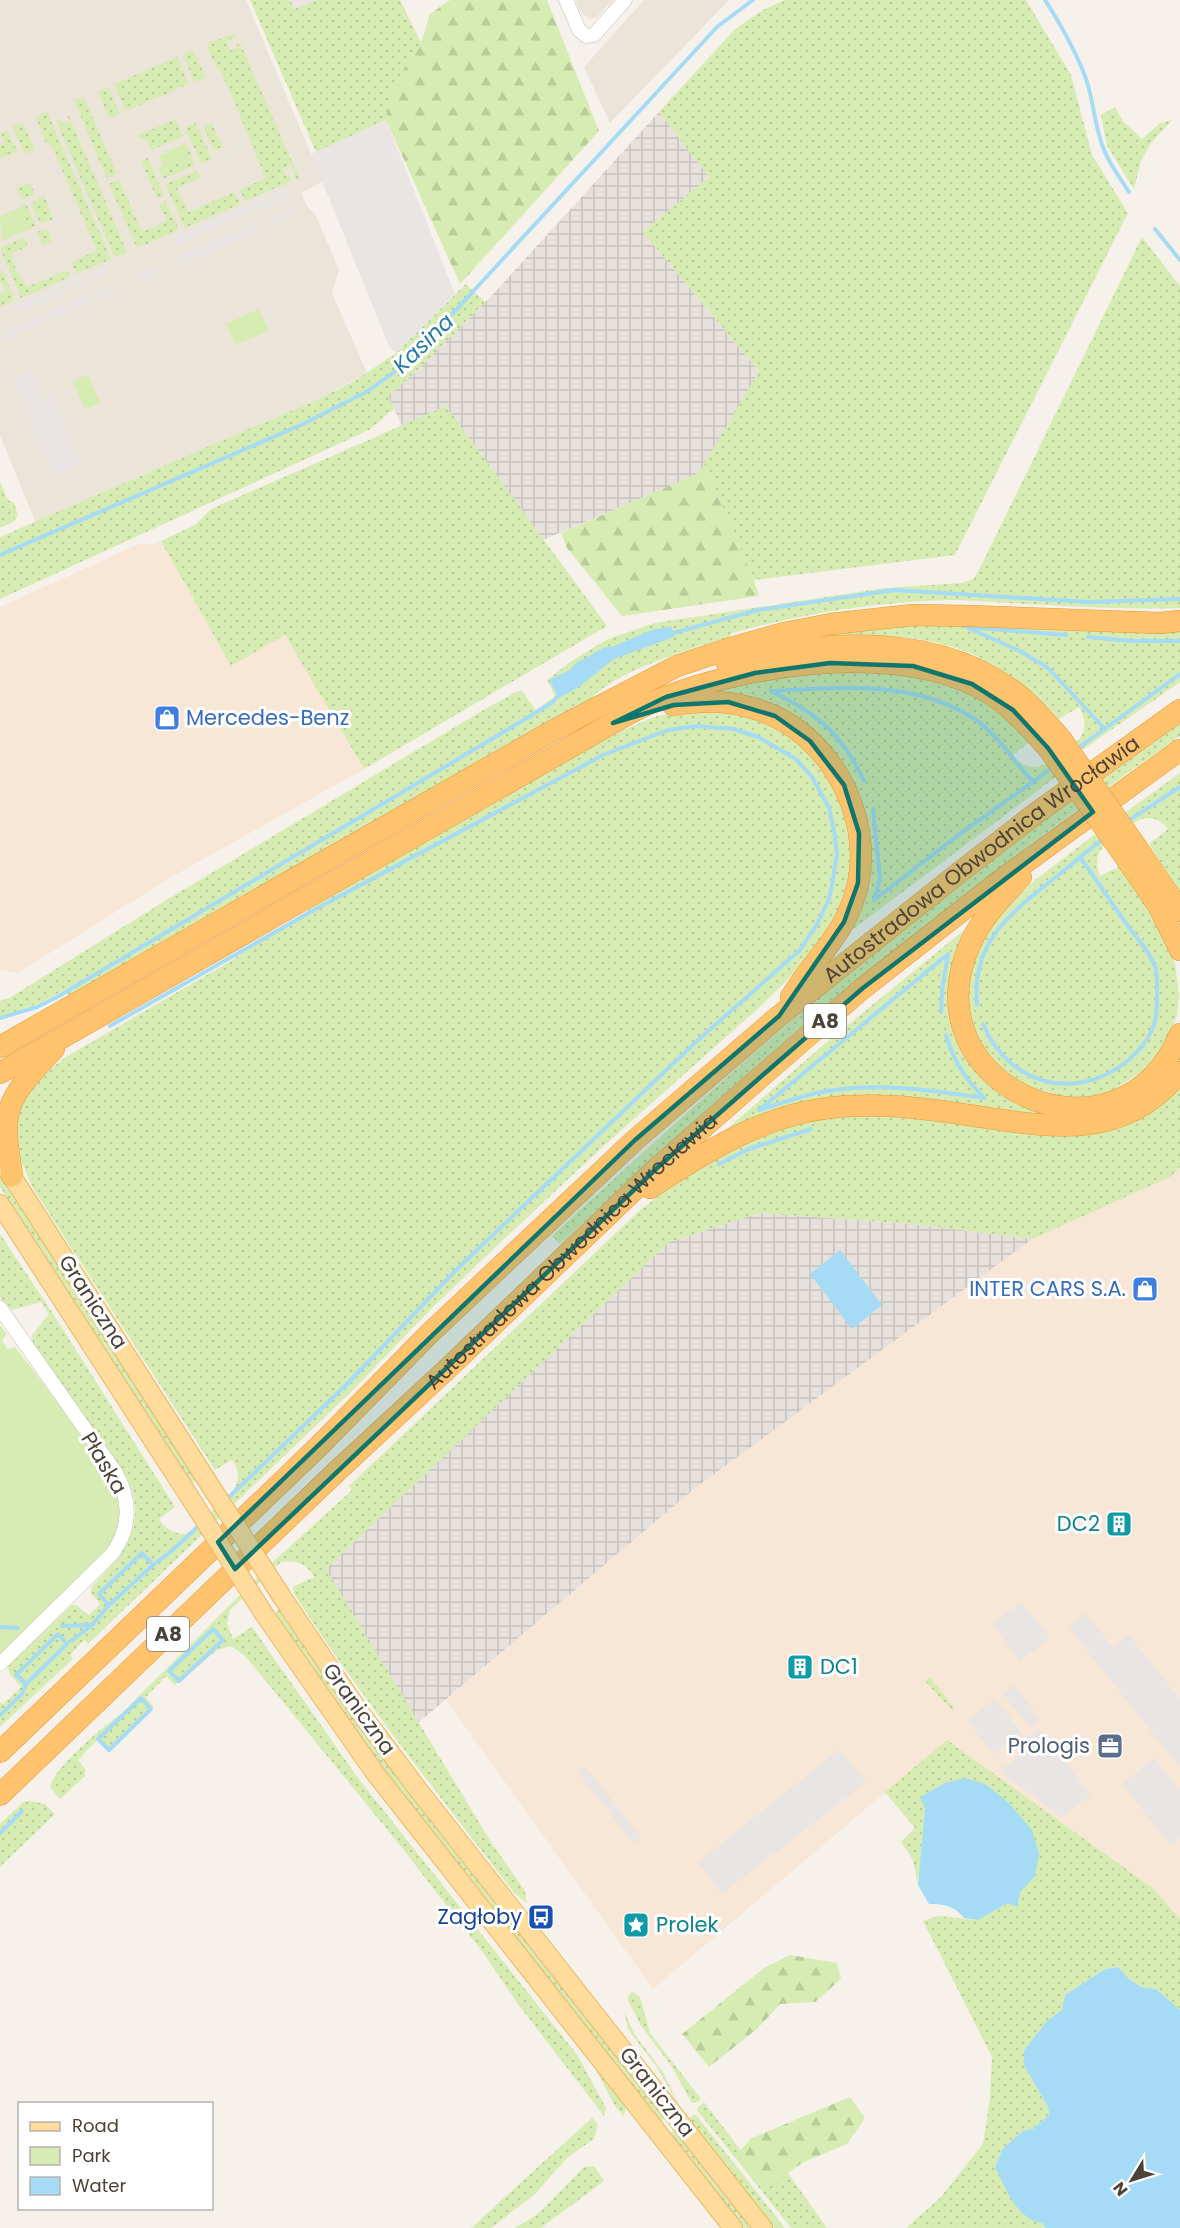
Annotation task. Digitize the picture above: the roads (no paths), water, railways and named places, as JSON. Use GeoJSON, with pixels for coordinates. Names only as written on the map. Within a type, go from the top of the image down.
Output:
{"type":"FeatureCollection","features":[{"type":"Feature","properties":{"kind":"highway"},"geometry":{"type":"LineString","coordinates":[[0,1047],[556,729],[668,670],[734,647],[784,633],[841,623],[924,615],[1160,623],[1180,621]]}},
{"type":"Feature","properties":{"kind":"highway"},"geometry":{"type":"LineString","coordinates":[[626,693],[716,666],[778,653],[829,647],[904,648],[947,657],[968,665],[998,680],[1023,698],[1127,846],[1180,911]]}},
{"type":"Feature","properties":{"kind":"highway"},"geometry":{"type":"LineString","coordinates":[[0,1073],[613,723],[666,697],[755,673],[830,663],[891,663],[942,673],[982,689],[1013,710],[1054,743]]}},
{"type":"Feature","properties":{"kind":"highway"},"geometry":{"type":"LineString","coordinates":[[613,723],[674,705],[707,701],[728,702],[761,710],[797,730],[822,753],[836,772],[849,797],[855,816],[860,849],[858,883],[852,904],[837,935],[796,989],[779,1016]]}},
{"type":"Feature","properties":{"kind":"highway","name":"Autostradowa Obwodnica Wrocławia"},"geometry":{"type":"LineString","coordinates":[[0,1752],[318,1447],[438,1326],[635,1140],[779,1016],[977,858],[1180,710]]}},
{"type":"Feature","properties":{"kind":"highway","name":"Autostradowa Obwodnica Wrocławia"},"geometry":{"type":"LineString","coordinates":[[0,1795],[336,1472],[675,1153],[863,988],[1056,839],[1180,750]]}},
{"type":"Feature","properties":{"kind":"highway"},"geometry":{"type":"LineString","coordinates":[[1056,839],[1000,900],[978,929],[968,948],[959,982],[959,1004],[964,1030],[976,1053],[996,1078],[1022,1096],[1055,1107],[1087,1107],[1119,1099],[1147,1081],[1168,1057],[1180,1035]]}},
{"type":"Feature","properties":{"kind":"highway"},"geometry":{"type":"LineString","coordinates":[[1127,846],[1180,950]]}},
{"type":"Feature","properties":{"kind":"highway"},"geometry":{"type":"LineString","coordinates":[[0,1032],[55,1016]]}},
{"type":"Feature","properties":{"kind":"highway"},"geometry":{"type":"LineString","coordinates":[[12,1176],[7,1137],[8,1114],[16,1095],[66,1035]]}},
{"type":"Feature","properties":{"kind":"highway"},"geometry":{"type":"LineString","coordinates":[[607,1217],[726,1140],[786,1116],[852,1106],[880,1106],[937,1110],[1038,1125],[1088,1125],[1113,1120],[1134,1111],[1157,1096],[1180,1072]]}},
{"type":"Feature","properties":{"kind":"main road","name":"Graniczna"},"geometry":{"type":"LineString","coordinates":[[0,1158],[282,1597],[359,1711],[420,1792],[763,2228]]}},
{"type":"Feature","properties":{"kind":"main road","name":"Graniczna"},"geometry":{"type":"LineString","coordinates":[[0,1204],[264,1614],[375,1773],[733,2228]]}},
{"type":"Feature","properties":{"kind":"street"},"geometry":{"type":"LineString","coordinates":[[566,0],[579,30],[586,36],[594,34],[625,0]]}},
{"type":"Feature","properties":{"kind":"street","name":"Płaska"},"geometry":{"type":"LineString","coordinates":[[0,1308],[116,1473],[124,1491],[128,1511],[121,1540],[112,1554],[0,1664]]}},
{"type":"Feature","properties":{"kind":"water"},"geometry":{"type":"Polygon","coordinates":[[[671,626],[674,637],[614,659],[579,687],[559,698],[549,680],[570,670],[576,663],[603,648],[614,646],[652,630],[671,626]]]}},
{"type":"Feature","properties":{"kind":"water"},"geometry":{"type":"Polygon","coordinates":[[[840,1250],[882,1305],[852,1329],[810,1274],[840,1250]]]}},
{"type":"Feature","properties":{"kind":"water"},"geometry":{"type":"Polygon","coordinates":[[[965,1778],[985,1784],[1008,1802],[1032,1830],[1039,1853],[1035,1876],[1020,1892],[1017,1907],[1008,1903],[978,1920],[964,1918],[957,1911],[940,1904],[929,1904],[918,1885],[925,1808],[920,1797],[945,1783],[965,1778]]]}},
{"type":"Feature","properties":{"kind":"water"},"geometry":{"type":"Polygon","coordinates":[[[1118,1967],[1129,1979],[1141,1987],[1156,1989],[1180,2010],[1180,2228],[1046,2228],[1019,2209],[995,2167],[1002,2150],[1022,2131],[1033,2129],[1049,2115],[1048,2107],[1024,2065],[1024,2050],[1047,2021],[1062,2010],[1065,1995],[1105,1969],[1118,1967]]]}},
{"type":"Feature","properties":{"kind":"waterway","name":"Kasina"},"geometry":{"type":"LineString","coordinates":[[0,555],[301,425],[368,391],[407,363],[717,27],[753,0]]}},
{"type":"Feature","properties":{"kind":"waterway"},"geometry":{"type":"LineString","coordinates":[[1045,0],[1078,58],[1088,86],[1102,145],[1129,192]]}},
{"type":"Feature","properties":{"kind":"waterway"},"geometry":{"type":"LineString","coordinates":[[1155,229],[1180,260]]}},
{"type":"Feature","properties":{"kind":"waterway"},"geometry":{"type":"LineString","coordinates":[[673,633],[758,610],[894,590],[1089,602],[1180,599]]}},
{"type":"Feature","properties":{"kind":"waterway"},"geometry":{"type":"LineString","coordinates":[[1066,635],[966,627],[1020,651],[1048,668],[1105,729]]}},
{"type":"Feature","properties":{"kind":"waterway"},"geometry":{"type":"LineString","coordinates":[[1088,637],[1131,641],[1180,641]]}},
{"type":"Feature","properties":{"kind":"waterway"},"geometry":{"type":"LineString","coordinates":[[1077,749],[1180,674]]}},
{"type":"Feature","properties":{"kind":"waterway"},"geometry":{"type":"LineString","coordinates":[[864,781],[847,750],[827,727],[802,708],[771,691],[822,688],[875,689],[926,697],[950,706],[981,724],[997,739],[1033,782],[957,836],[874,900],[880,879],[873,809]]}},
{"type":"Feature","properties":{"kind":"waterway"},"geometry":{"type":"LineString","coordinates":[[0,1018],[37,1007],[59,996],[527,718],[553,702],[558,696]]}},
{"type":"Feature","properties":{"kind":"waterway"},"geometry":{"type":"LineString","coordinates":[[110,1026],[314,910],[603,755],[668,730],[696,726],[734,729],[758,737],[796,759],[812,777],[829,808],[837,854],[832,885],[829,899],[817,924],[800,950],[697,1041],[457,1269],[346,1385],[225,1501]]}},
{"type":"Feature","properties":{"kind":"waterway"},"geometry":{"type":"LineString","coordinates":[[1033,782],[1054,766]]}},
{"type":"Feature","properties":{"kind":"waterway"},"geometry":{"type":"LineString","coordinates":[[1128,821],[1180,787]]}},
{"type":"Feature","properties":{"kind":"waterway"},"geometry":{"type":"LineString","coordinates":[[977,1005],[980,965],[986,948],[996,933],[1020,906],[1105,838]]}},
{"type":"Feature","properties":{"kind":"waterway"},"geometry":{"type":"LineString","coordinates":[[983,1024],[994,1045],[1009,1061],[1026,1073],[1044,1081],[1064,1084],[1085,1082],[1106,1075],[1130,1059],[1150,1035],[1156,1013],[1157,973],[1155,967],[1144,947],[1080,857]]}},
{"type":"Feature","properties":{"kind":"waterway"},"geometry":{"type":"LineString","coordinates":[[941,1012],[948,954],[759,1110],[798,1098],[842,1089],[883,1087],[984,1098],[961,1069],[946,1035]]}},
{"type":"Feature","properties":{"kind":"waterway"},"geometry":{"type":"LineString","coordinates":[[719,1164],[749,1149],[811,1129]]}},
{"type":"Feature","properties":{"kind":"waterway"},"geometry":{"type":"LineString","coordinates":[[153,1565],[200,1525]]}},
{"type":"Feature","properties":{"kind":"waterway"},"geometry":{"type":"LineString","coordinates":[[92,1625],[109,1605],[153,1565],[142,1553],[99,1594],[109,1605]]}},
{"type":"Feature","properties":{"kind":"waterway"},"geometry":{"type":"LineString","coordinates":[[62,1626],[92,1625],[71,1641]]}},
{"type":"Feature","properties":{"kind":"waterway"},"geometry":{"type":"LineString","coordinates":[[0,1627],[18,1628]]}},
{"type":"Feature","properties":{"kind":"waterway"},"geometry":{"type":"LineString","coordinates":[[213,1629],[223,1640],[179,1681],[169,1671],[213,1629]]}},
{"type":"Feature","properties":{"kind":"waterway"},"geometry":{"type":"LineString","coordinates":[[58,1634],[67,1644],[26,1684],[16,1675],[58,1634]]}},
{"type":"Feature","properties":{"kind":"waterway"},"geometry":{"type":"LineString","coordinates":[[0,1715],[22,1694],[26,1684]]}},
{"type":"Feature","properties":{"kind":"waterway"},"geometry":{"type":"LineString","coordinates":[[141,1698],[151,1709],[109,1750],[98,1739],[141,1698]]}},
{"type":"Feature","properties":{"kind":"waterway"},"geometry":{"type":"LineString","coordinates":[[0,1833],[22,1811]]}},
{"type":"Feature","properties":{"kind":"place","name":"Mercedes-Benz"},"geometry":{"type":"Point","coordinates":[167,718]}},
{"type":"Feature","properties":{"kind":"place","name":"INTER CARS S.A."},"geometry":{"type":"Point","coordinates":[1145,1289]}},
{"type":"Feature","properties":{"kind":"place","name":"DC2"},"geometry":{"type":"Point","coordinates":[1119,1524]}},
{"type":"Feature","properties":{"kind":"place","name":"DC1"},"geometry":{"type":"Point","coordinates":[800,1667]}},
{"type":"Feature","properties":{"kind":"place","name":"Prologis"},"geometry":{"type":"Point","coordinates":[1110,1746]}},
{"type":"Feature","properties":{"kind":"place","name":"Zagłoby"},"geometry":{"type":"Point","coordinates":[541,1917]}},
{"type":"Feature","properties":{"kind":"place","name":"Prolek"},"geometry":{"type":"Point","coordinates":[636,1925]}}]}
